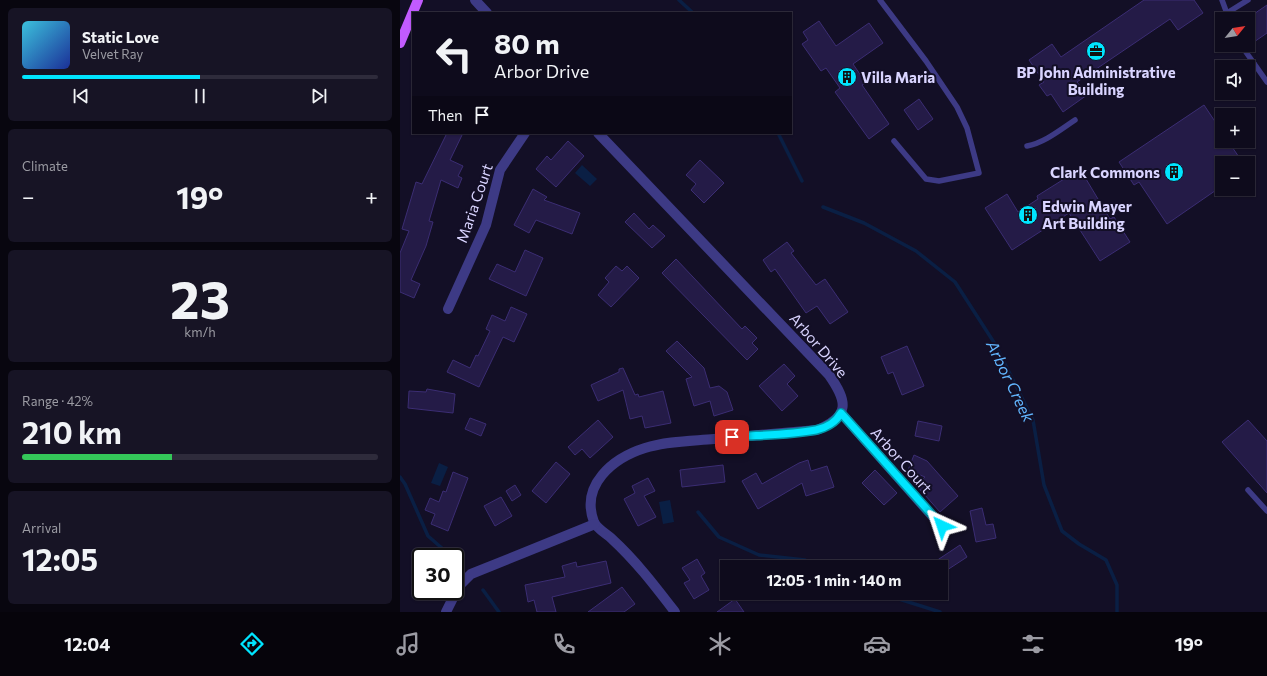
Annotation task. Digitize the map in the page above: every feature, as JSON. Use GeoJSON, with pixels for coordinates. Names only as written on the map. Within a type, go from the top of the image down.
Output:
{"type":"FeatureCollection","features":[{"type":"Feature","properties":{"kind":"main road"},"geometry":{"type":"LineString","coordinates":[[413,12],[418,0]]}},
{"type":"Feature","properties":{"kind":"main road"},"geometry":{"type":"LineString","coordinates":[[400,43],[412,14]]}},
{"type":"Feature","properties":{"kind":"street"},"geometry":{"type":"LineString","coordinates":[[475,0],[486,12]]}},
{"type":"Feature","properties":{"kind":"street","name":"Maria Court"},"geometry":{"type":"LineString","coordinates":[[448,309],[486,225],[500,170],[524,134]]}},
{"type":"Feature","properties":{"kind":"street","name":"Arbor Drive"},"geometry":{"type":"LineString","coordinates":[[599,134],[829,375],[841,394],[841,413]]}},
{"type":"Feature","properties":{"kind":"street"},"geometry":{"type":"LineString","coordinates":[[675,612],[637,564],[595,524],[591,512],[590,498],[596,481],[607,469],[630,454],[646,448],[676,442],[817,430],[831,424],[841,413]]}},
{"type":"Feature","properties":{"kind":"street","name":"Arbor Court"},"geometry":{"type":"LineString","coordinates":[[841,413],[942,526]]}},
{"type":"Feature","properties":{"kind":"street"},"geometry":{"type":"LineString","coordinates":[[446,612],[458,586],[471,574],[595,524]]}},
{"type":"Feature","properties":{"kind":"lane"},"geometry":{"type":"LineString","coordinates":[[880,0],[926,61],[956,107],[967,128],[979,173],[939,181],[926,179],[920,174],[894,141]]}},
{"type":"Feature","properties":{"kind":"lane"},"geometry":{"type":"LineString","coordinates":[[1222,0],[1226,12]]}},
{"type":"Feature","properties":{"kind":"lane"},"geometry":{"type":"LineString","coordinates":[[1233,12],[1248,0]]}},
{"type":"Feature","properties":{"kind":"lane"},"geometry":{"type":"LineString","coordinates":[[1255,65],[1267,82]]}},
{"type":"Feature","properties":{"kind":"lane"},"geometry":{"type":"LineString","coordinates":[[1027,146],[1034,145],[1048,138],[1075,120]]}},
{"type":"Feature","properties":{"kind":"lane"},"geometry":{"type":"LineString","coordinates":[[1248,490],[1267,511]]}},
{"type":"Feature","properties":{"kind":"water"},"geometry":{"type":"Polygon","coordinates":[[[582,165],[597,179],[590,186],[575,173],[582,165]]]}},
{"type":"Feature","properties":{"kind":"water"},"geometry":{"type":"Polygon","coordinates":[[[439,463],[448,467],[440,486],[431,483],[439,463]]]}},
{"type":"Feature","properties":{"kind":"water"},"geometry":{"type":"Polygon","coordinates":[[[670,500],[674,522],[663,524],[659,502],[670,500]]]}},
{"type":"Feature","properties":{"kind":"building","name":"BP John Administrative Building"},"geometry":{"type":"Polygon","coordinates":[[[1144,0],[1194,0],[1203,13],[1178,30],[1170,19],[1077,82],[1087,95],[1063,112],[1051,94],[1047,96],[1039,85],[1044,82],[1029,60],[1052,44],[1061,57],[1144,0]]]}},
{"type":"Feature","properties":{"kind":"building"},"geometry":{"type":"Polygon","coordinates":[[[1267,5],[1267,33],[1255,41],[1255,13],[1267,5]]]}},
{"type":"Feature","properties":{"kind":"building","name":"Villa Maria"},"geometry":{"type":"Polygon","coordinates":[[[819,21],[836,46],[869,23],[883,43],[853,64],[866,83],[862,85],[889,124],[869,139],[835,92],[840,88],[826,68],[821,71],[802,44],[808,40],[803,32],[819,21]]]}},
{"type":"Feature","properties":{"kind":"building"},"geometry":{"type":"Polygon","coordinates":[[[919,99],[933,119],[918,130],[904,110],[919,99]]]}},
{"type":"Feature","properties":{"kind":"building","name":"Clark Commons"},"geometry":{"type":"Polygon","coordinates":[[[1204,105],[1215,122],[1215,148],[1233,148],[1238,156],[1215,156],[1215,191],[1167,224],[1139,182],[1134,185],[1119,162],[1204,105]]]}},
{"type":"Feature","properties":{"kind":"building"},"geometry":{"type":"Polygon","coordinates":[[[447,134],[463,134],[450,160],[463,166],[458,176],[462,178],[458,188],[441,180],[429,221],[433,222],[426,246],[411,280],[420,284],[414,298],[400,292],[400,253],[409,231],[402,229],[416,182],[422,184],[447,134]]]}},
{"type":"Feature","properties":{"kind":"building"},"geometry":{"type":"Polygon","coordinates":[[[568,141],[584,156],[556,187],[536,169],[547,156],[551,160],[568,141]]]}},
{"type":"Feature","properties":{"kind":"building"},"geometry":{"type":"Polygon","coordinates":[[[700,160],[724,183],[704,203],[691,190],[696,184],[686,175],[700,160]]]}},
{"type":"Feature","properties":{"kind":"building","name":"Edwin Mayer Art Building"},"geometry":{"type":"Polygon","coordinates":[[[1080,169],[1110,219],[1114,217],[1130,242],[1100,261],[1069,213],[1012,250],[985,208],[1007,194],[1018,212],[1038,199],[1037,196],[1080,169]]]}},
{"type":"Feature","properties":{"kind":"building"},"geometry":{"type":"Polygon","coordinates":[[[533,189],[547,197],[544,200],[580,213],[572,234],[536,220],[529,233],[514,225],[533,189]]]}},
{"type":"Feature","properties":{"kind":"building"},"geometry":{"type":"Polygon","coordinates":[[[634,213],[649,229],[653,225],[665,236],[652,248],[625,222],[634,213]]]}},
{"type":"Feature","properties":{"kind":"building"},"geometry":{"type":"Polygon","coordinates":[[[787,242],[794,251],[791,253],[816,285],[825,279],[848,312],[830,324],[817,306],[806,313],[775,269],[771,272],[763,260],[787,242]]]}},
{"type":"Feature","properties":{"kind":"building"},"geometry":{"type":"Polygon","coordinates":[[[525,250],[543,258],[526,296],[489,279],[497,264],[515,272],[525,250]]]}},
{"type":"Feature","properties":{"kind":"building"},"geometry":{"type":"Polygon","coordinates":[[[676,259],[742,329],[745,326],[757,338],[752,343],[758,349],[747,360],[662,273],[676,259]]]}},
{"type":"Feature","properties":{"kind":"building"},"geometry":{"type":"Polygon","coordinates":[[[616,266],[622,271],[627,266],[639,278],[611,307],[598,295],[609,282],[605,278],[616,266]]]}},
{"type":"Feature","properties":{"kind":"building"},"geometry":{"type":"Polygon","coordinates":[[[511,307],[527,314],[514,342],[503,337],[479,387],[447,372],[453,360],[470,368],[476,355],[478,356],[490,331],[486,329],[492,315],[505,321],[511,307]]]}},
{"type":"Feature","properties":{"kind":"building"},"geometry":{"type":"Polygon","coordinates":[[[677,341],[704,368],[710,388],[719,386],[727,392],[733,410],[714,416],[710,401],[694,406],[686,379],[692,377],[666,351],[677,341]]]}},
{"type":"Feature","properties":{"kind":"building"},"geometry":{"type":"Polygon","coordinates":[[[907,346],[924,386],[902,395],[893,372],[888,374],[881,357],[907,346]]]}},
{"type":"Feature","properties":{"kind":"building"},"geometry":{"type":"Polygon","coordinates":[[[784,364],[795,376],[787,384],[798,396],[782,411],[759,386],[784,364]]]}},
{"type":"Feature","properties":{"kind":"building"},"geometry":{"type":"Polygon","coordinates":[[[623,368],[635,395],[638,394],[639,397],[663,391],[671,423],[645,428],[642,416],[630,419],[623,390],[598,401],[591,385],[619,372],[619,369],[623,368]]]}},
{"type":"Feature","properties":{"kind":"building"},"geometry":{"type":"Polygon","coordinates":[[[427,389],[455,394],[453,413],[408,408],[409,391],[426,392],[427,389]]]}},
{"type":"Feature","properties":{"kind":"building"},"geometry":{"type":"Polygon","coordinates":[[[470,418],[486,424],[481,436],[465,429],[470,418]]]}},
{"type":"Feature","properties":{"kind":"building"},"geometry":{"type":"Polygon","coordinates":[[[598,420],[613,437],[590,458],[582,449],[575,455],[568,447],[598,420]]]}},
{"type":"Feature","properties":{"kind":"building"},"geometry":{"type":"Polygon","coordinates":[[[1248,420],[1267,441],[1267,493],[1222,442],[1248,420]]]}},
{"type":"Feature","properties":{"kind":"building"},"geometry":{"type":"Polygon","coordinates":[[[918,421],[942,426],[939,441],[915,436],[918,421]]]}},
{"type":"Feature","properties":{"kind":"building"},"geometry":{"type":"Polygon","coordinates":[[[914,455],[927,461],[958,496],[940,512],[916,485],[925,477],[908,470],[914,455]]]}},
{"type":"Feature","properties":{"kind":"building"},"geometry":{"type":"Polygon","coordinates":[[[808,460],[811,471],[827,466],[834,487],[806,496],[802,483],[758,509],[742,481],[756,473],[762,484],[799,463],[808,460]]]}},
{"type":"Feature","properties":{"kind":"building"},"geometry":{"type":"Polygon","coordinates":[[[556,462],[570,474],[546,503],[532,491],[556,462]]]}},
{"type":"Feature","properties":{"kind":"building"},"geometry":{"type":"Polygon","coordinates":[[[723,465],[725,482],[682,487],[680,470],[723,465]]]}},
{"type":"Feature","properties":{"kind":"building"},"geometry":{"type":"Polygon","coordinates":[[[875,470],[897,493],[884,505],[862,483],[875,470]]]}},
{"type":"Feature","properties":{"kind":"building"},"geometry":{"type":"Polygon","coordinates":[[[453,472],[468,478],[448,531],[431,524],[435,514],[425,510],[430,498],[439,502],[443,491],[446,492],[453,472]]]}},
{"type":"Feature","properties":{"kind":"building"},"geometry":{"type":"Polygon","coordinates":[[[648,478],[655,491],[644,496],[656,517],[638,526],[624,499],[635,493],[632,486],[648,478]]]}},
{"type":"Feature","properties":{"kind":"building"},"geometry":{"type":"Polygon","coordinates":[[[515,485],[521,495],[512,501],[506,491],[515,485]]]}},
{"type":"Feature","properties":{"kind":"building"},"geometry":{"type":"Polygon","coordinates":[[[501,497],[512,516],[495,526],[484,506],[501,497]]]}},
{"type":"Feature","properties":{"kind":"building"},"geometry":{"type":"Polygon","coordinates":[[[982,508],[986,525],[993,524],[996,538],[976,542],[970,511],[982,508]]]}},
{"type":"Feature","properties":{"kind":"building"},"geometry":{"type":"Polygon","coordinates":[[[960,545],[967,557],[948,569],[948,560],[938,560],[960,545]]]}},
{"type":"Feature","properties":{"kind":"building"},"geometry":{"type":"Polygon","coordinates":[[[697,559],[705,573],[701,576],[709,590],[694,599],[684,583],[690,580],[682,568],[697,559]]]}},
{"type":"Feature","properties":{"kind":"building"},"geometry":{"type":"Polygon","coordinates":[[[606,561],[611,583],[552,597],[556,612],[537,612],[534,600],[528,602],[525,585],[565,577],[562,566],[576,562],[577,567],[606,561]]]}},
{"type":"Feature","properties":{"kind":"building"},"geometry":{"type":"Polygon","coordinates":[[[622,587],[635,604],[624,612],[588,612],[622,587]]]}},
{"type":"Feature","properties":{"kind":"building"},"geometry":{"type":"Polygon","coordinates":[[[736,600],[744,612],[717,612],[736,600]]]}},
{"type":"Feature","properties":{"kind":"waterway","name":"Arbor Creek"},"geometry":{"type":"LineString","coordinates":[[679,0],[692,12]]}},
{"type":"Feature","properties":{"kind":"waterway","name":"Arbor Creek"},"geometry":{"type":"LineString","coordinates":[[778,134],[802,181]]}},
{"type":"Feature","properties":{"kind":"waterway","name":"Arbor Creek"},"geometry":{"type":"LineString","coordinates":[[823,207],[864,223],[916,251],[955,282],[995,344],[1033,420],[1044,485],[1062,531],[1079,544],[1106,560],[1117,585],[1117,612]]}},
{"type":"Feature","properties":{"kind":"waterway"},"geometry":{"type":"LineString","coordinates":[[400,477],[405,484],[428,536],[442,548]]}},
{"type":"Feature","properties":{"kind":"waterway"},"geometry":{"type":"LineString","coordinates":[[698,512],[719,537],[759,555],[805,560]]}},
{"type":"Feature","properties":{"kind":"waterway"},"geometry":{"type":"LineString","coordinates":[[483,590],[499,612]]}},
{"type":"Feature","properties":{"kind":"waterway"},"geometry":{"type":"LineString","coordinates":[[902,600],[940,612]]}},
{"type":"Feature","properties":{"kind":"place","name":"BP John Administrative Building"},"geometry":{"type":"Point","coordinates":[1096,51]}},
{"type":"Feature","properties":{"kind":"place","name":"Villa Maria"},"geometry":{"type":"Point","coordinates":[847,77]}},
{"type":"Feature","properties":{"kind":"place","name":"Clark Commons"},"geometry":{"type":"Point","coordinates":[1174,172]}},
{"type":"Feature","properties":{"kind":"place","name":"Edwin Mayer Art Building"},"geometry":{"type":"Point","coordinates":[1028,215]}},
{"type":"Feature","properties":{"kind":"route"},"geometry":{"type":"LineString","coordinates":[[732,437],[817,430],[831,424],[841,413],[942,526]]}}]}
